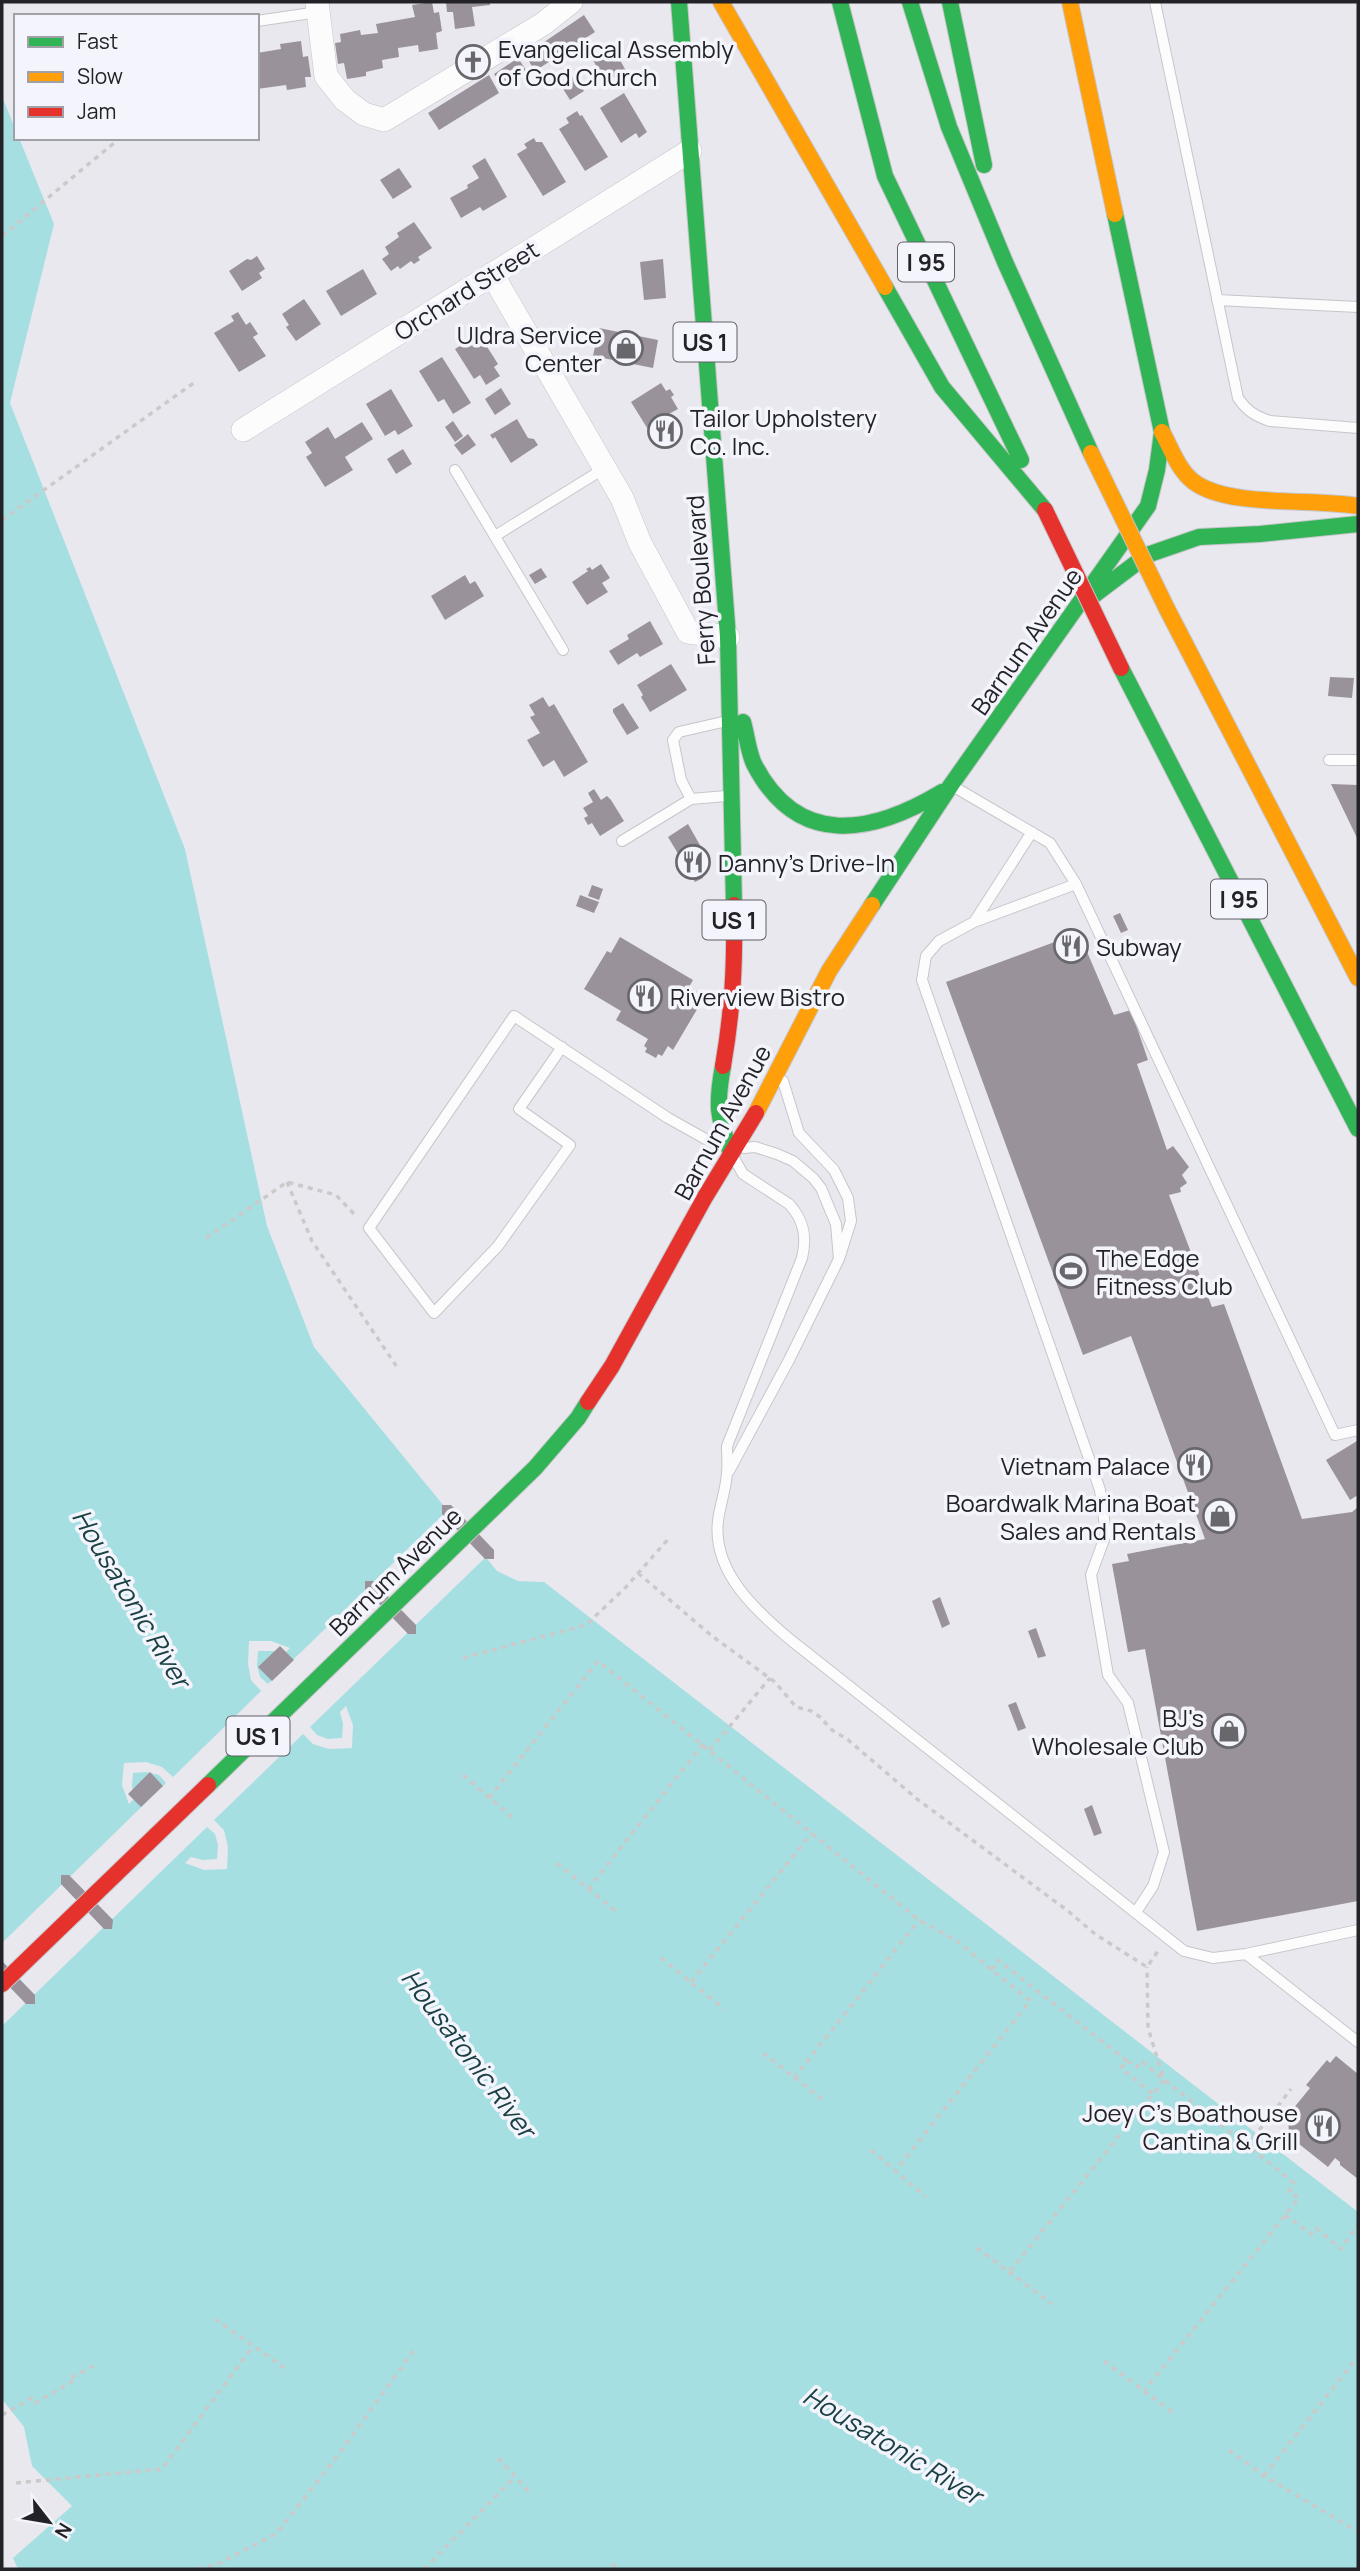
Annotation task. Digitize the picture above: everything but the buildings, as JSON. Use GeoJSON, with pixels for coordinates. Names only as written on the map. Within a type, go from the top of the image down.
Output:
{"type":"FeatureCollection","features":[{"type":"Feature","properties":{"kind":"main road","name":"Ferry Boulevard"},"geometry":{"type":"LineString","coordinates":[[679,2],[728,637],[735,973],[728,1042],[716,1098],[720,1125],[732,1153]]}},
{"type":"Feature","properties":{"kind":"main road"},"geometry":{"type":"LineString","coordinates":[[721,2],[942,387],[1045,510]]}},
{"type":"Feature","properties":{"kind":"main road","name":"I 95"},"geometry":{"type":"LineString","coordinates":[[840,2],[885,176],[1121,668],[1358,1129]]}},
{"type":"Feature","properties":{"kind":"main road","name":"I 95"},"geometry":{"type":"LineString","coordinates":[[910,2],[949,127],[1005,262],[1091,453],[1167,609],[1358,978]]}},
{"type":"Feature","properties":{"kind":"main road"},"geometry":{"type":"LineString","coordinates":[[950,2],[1005,262]]}},
{"type":"Feature","properties":{"kind":"main road","name":"Barnum Avenue"},"geometry":{"type":"LineString","coordinates":[[2,1984],[558,1443],[594,1395],[639,1321],[829,971],[951,785],[1148,506],[1157,470],[1162,432],[1070,2]]}},
{"type":"Feature","properties":{"kind":"main road"},"geometry":{"type":"LineString","coordinates":[[1162,432],[1182,468],[1194,482],[1213,491],[1292,501],[1344,502],[1358,506]]}},
{"type":"Feature","properties":{"kind":"main road"},"geometry":{"type":"LineString","coordinates":[[1077,608],[1147,555],[1199,537],[1358,524]]}},
{"type":"Feature","properties":{"kind":"main road"},"geometry":{"type":"LineString","coordinates":[[729,682],[745,727],[749,750],[763,779],[779,799],[808,819],[842,828],[877,824],[909,813],[951,785]]}},
{"type":"Feature","properties":{"kind":"street"},"geometry":{"type":"LineString","coordinates":[[318,7],[326,76],[345,100],[363,114],[384,120],[543,24],[571,2]]}},
{"type":"Feature","properties":{"kind":"street","name":"Orchard Street"},"geometry":{"type":"LineString","coordinates":[[243,430],[690,151]]}},
{"type":"Feature","properties":{"kind":"street"},"geometry":{"type":"LineString","coordinates":[[492,274],[622,498],[640,543],[688,632],[728,637]]}},
{"type":"Feature","properties":{"kind":"lane"},"geometry":{"type":"LineString","coordinates":[[1155,2],[1238,398],[1256,417],[1270,421],[1358,429]]}},
{"type":"Feature","properties":{"kind":"lane"},"geometry":{"type":"LineString","coordinates":[[259,21],[318,7]]}},
{"type":"Feature","properties":{"kind":"lane"},"geometry":{"type":"LineString","coordinates":[[1217,300],[1358,307]]}},
{"type":"Feature","properties":{"kind":"lane"},"geometry":{"type":"LineString","coordinates":[[495,536],[605,468]]}},
{"type":"Feature","properties":{"kind":"lane"},"geometry":{"type":"LineString","coordinates":[[455,470],[563,650]]}},
{"type":"Feature","properties":{"kind":"lane"},"geometry":{"type":"LineString","coordinates":[[691,799],[681,780],[673,740],[680,733],[729,720]]}},
{"type":"Feature","properties":{"kind":"lane"},"geometry":{"type":"LineString","coordinates":[[1329,760],[1358,760]]}},
{"type":"Feature","properties":{"kind":"lane"},"geometry":{"type":"LineString","coordinates":[[951,785],[1050,843],[1076,884],[1335,1435],[1358,1430]]}},
{"type":"Feature","properties":{"kind":"lane"},"geometry":{"type":"LineString","coordinates":[[622,841],[691,799],[733,796]]}},
{"type":"Feature","properties":{"kind":"lane"},"geometry":{"type":"LineString","coordinates":[[974,922],[1032,832]]}},
{"type":"Feature","properties":{"kind":"lane"},"geometry":{"type":"LineString","coordinates":[[1076,884],[974,922],[939,941],[926,956],[922,980],[1100,1490],[1107,1529],[1091,1575],[1108,1675],[1128,1703],[1164,1852],[1153,1886],[1136,1912]]}},
{"type":"Feature","properties":{"kind":"lane"},"geometry":{"type":"LineString","coordinates":[[562,1048],[519,1109],[570,1145],[498,1245],[435,1313],[369,1228],[514,1016],[668,1118],[732,1153],[743,1174],[789,1204],[801,1221],[805,1239],[802,1258],[727,1446],[727,1473],[718,1522],[719,1549],[739,1589],[751,1605],[792,1641],[1185,1951],[1203,1957],[1246,1954],[1358,1930]]}},
{"type":"Feature","properties":{"kind":"lane"},"geometry":{"type":"LineString","coordinates":[[727,1473],[789,1360],[839,1259],[851,1221],[848,1198],[834,1170],[799,1133],[788,1103],[780,1065]]}},
{"type":"Feature","properties":{"kind":"lane"},"geometry":{"type":"LineString","coordinates":[[732,1153],[747,1146],[765,1149],[793,1161],[813,1178],[828,1202],[836,1224],[839,1259]]}},
{"type":"Feature","properties":{"kind":"lane"},"geometry":{"type":"LineString","coordinates":[[1246,1954],[1358,2042]]}},
{"type":"Feature","properties":{"kind":"path"},"geometry":{"type":"LineString","coordinates":[[2,236],[118,140]]}},
{"type":"Feature","properties":{"kind":"path"},"geometry":{"type":"LineString","coordinates":[[2,520],[195,382]]}},
{"type":"Feature","properties":{"kind":"path"},"geometry":{"type":"LineString","coordinates":[[287,1182],[312,1241],[397,1367]]}},
{"type":"Feature","properties":{"kind":"path"},"geometry":{"type":"LineString","coordinates":[[206,1238],[287,1182],[336,1195],[369,1228]]}},
{"type":"Feature","properties":{"kind":"path"},"geometry":{"type":"LineString","coordinates":[[463,1658],[586,1625],[670,1537]]}},
{"type":"Feature","properties":{"kind":"path"},"geometry":{"type":"LineString","coordinates":[[638,1573],[712,1636],[770,1678],[796,1707],[820,1717],[832,1730],[847,1739],[917,1799],[1095,1934],[1147,1967]]}},
{"type":"Feature","properties":{"kind":"path"},"geometry":{"type":"LineString","coordinates":[[489,1798],[598,1661],[919,1920],[957,1941],[1030,2001],[896,2171]]}},
{"type":"Feature","properties":{"kind":"path"},"geometry":{"type":"LineString","coordinates":[[710,1750],[770,1678]]}},
{"type":"Feature","properties":{"kind":"path"},"geometry":{"type":"LineString","coordinates":[[588,1889],[704,1744]]}},
{"type":"Feature","properties":{"kind":"path"},"geometry":{"type":"LineString","coordinates":[[463,1775],[513,1818]]}},
{"type":"Feature","properties":{"kind":"path"},"geometry":{"type":"LineString","coordinates":[[691,1982],[812,1833]]}},
{"type":"Feature","properties":{"kind":"path"},"geometry":{"type":"LineString","coordinates":[[557,1863],[618,1913]]}},
{"type":"Feature","properties":{"kind":"path"},"geometry":{"type":"LineString","coordinates":[[794,2078],[919,1920]]}},
{"type":"Feature","properties":{"kind":"path"},"geometry":{"type":"LineString","coordinates":[[1164,2080],[1148,2028],[1147,1967],[1167,1938]]}},
{"type":"Feature","properties":{"kind":"path"},"geometry":{"type":"LineString","coordinates":[[661,1958],[724,2009]]}},
{"type":"Feature","properties":{"kind":"path"},"geometry":{"type":"LineString","coordinates":[[992,1970],[998,1960],[1127,2061],[1137,2067],[1141,2061],[1294,2183],[1289,2192],[1299,2197],[1144,2391]]}},
{"type":"Feature","properties":{"kind":"path"},"geometry":{"type":"LineString","coordinates":[[763,2053],[826,2102]]}},
{"type":"Feature","properties":{"kind":"path"},"geometry":{"type":"LineString","coordinates":[[1127,2061],[1121,2068],[1153,2094]]}},
{"type":"Feature","properties":{"kind":"path"},"geometry":{"type":"LineString","coordinates":[[1010,2271],[1164,2080]]}},
{"type":"Feature","properties":{"kind":"path"},"geometry":{"type":"LineString","coordinates":[[1247,2146],[1291,2089]]}},
{"type":"Feature","properties":{"kind":"path"},"geometry":{"type":"LineString","coordinates":[[871,2150],[926,2197]]}},
{"type":"Feature","properties":{"kind":"path"},"geometry":{"type":"LineString","coordinates":[[1285,2215],[1311,2234],[1316,2228],[1341,2249],[1358,2225]]}},
{"type":"Feature","properties":{"kind":"path"},"geometry":{"type":"LineString","coordinates":[[977,2248],[1052,2304]]}},
{"type":"Feature","properties":{"kind":"path"},"geometry":{"type":"LineString","coordinates":[[215,2319],[289,2371]]}},
{"type":"Feature","properties":{"kind":"path"},"geometry":{"type":"LineString","coordinates":[[16,2483],[162,2469],[253,2346]]}},
{"type":"Feature","properties":{"kind":"path"},"geometry":{"type":"LineString","coordinates":[[198,2569],[218,2564],[277,2533],[414,2350]]}},
{"type":"Feature","properties":{"kind":"path"},"geometry":{"type":"LineString","coordinates":[[1264,2476],[1358,2356]]}},
{"type":"Feature","properties":{"kind":"path"},"geometry":{"type":"LineString","coordinates":[[1104,2361],[1172,2412]]}},
{"type":"Feature","properties":{"kind":"path"},"geometry":{"type":"LineString","coordinates":[[2,2414],[32,2398],[35,2403],[72,2382],[69,2379],[97,2364]]}},
{"type":"Feature","properties":{"kind":"path"},"geometry":{"type":"LineString","coordinates":[[1229,2450],[1264,2476],[1358,2532]]}},
{"type":"Feature","properties":{"kind":"path"},"geometry":{"type":"LineString","coordinates":[[498,2458],[532,2495]]}},
{"type":"Feature","properties":{"kind":"path"},"geometry":{"type":"LineString","coordinates":[[424,2569],[515,2477]]}},
{"type":"Feature","properties":{"kind":"path"},"geometry":{"type":"LineString","coordinates":[[612,2564],[619,2569]]}},
{"type":"Feature","properties":{"kind":"water","name":"Housatonic River"},"geometry":{"type":"Polygon","coordinates":[[[2,96],[14,126],[14,140],[20,140],[54,224],[10,403],[185,849],[267,1226],[314,1347],[497,1571],[518,1581],[544,1582],[1358,2212],[1358,2569],[18,2569],[13,2558],[72,2506],[32,2466],[24,2427],[2,2399],[2,96]]]}},
{"type":"Feature","properties":{"kind":"pier"},"geometry":{"type":"Polygon","coordinates":[[[450,1508],[488,1555],[310,1727],[317,1735],[328,1739],[342,1738],[340,1712],[346,1706],[353,1725],[352,1748],[329,1749],[313,1744],[303,1734],[214,1820],[224,1830],[228,1847],[227,1869],[204,1870],[185,1863],[191,1857],[217,1859],[218,1845],[215,1834],[207,1827],[2,2026],[2,1943],[166,1783],[159,1775],[133,1773],[132,1787],[135,1798],[129,1804],[122,1785],[124,1763],[146,1762],[162,1767],[173,1777],[261,1691],[251,1680],[248,1664],[249,1641],[271,1641],[290,1648],[284,1654],[258,1651],[257,1666],[260,1677],[268,1684],[450,1508]]]}},
{"type":"Feature","properties":{"kind":"traffic: fast"},"geometry":{"type":"LineString","coordinates":[[679,2],[728,637],[734,905]]}},
{"type":"Feature","properties":{"kind":"traffic: fast"},"geometry":{"type":"LineString","coordinates":[[840,2],[885,176],[1021,460]]}},
{"type":"Feature","properties":{"kind":"traffic: fast"},"geometry":{"type":"LineString","coordinates":[[910,2],[949,127],[1005,262],[1091,453]]}},
{"type":"Feature","properties":{"kind":"traffic: fast"},"geometry":{"type":"LineString","coordinates":[[950,2],[984,165]]}},
{"type":"Feature","properties":{"kind":"traffic: fast"},"geometry":{"type":"LineString","coordinates":[[872,905],[951,785],[1148,506],[1157,470],[1162,432],[1115,214]]}},
{"type":"Feature","properties":{"kind":"traffic: fast"},"geometry":{"type":"LineString","coordinates":[[885,287],[942,387],[1045,510]]}},
{"type":"Feature","properties":{"kind":"traffic: fast"},"geometry":{"type":"LineString","coordinates":[[1086,601],[1147,555],[1199,537],[1358,524]]}},
{"type":"Feature","properties":{"kind":"traffic: fast"},"geometry":{"type":"LineString","coordinates":[[1121,668],[1358,1129]]}},
{"type":"Feature","properties":{"kind":"traffic: fast"},"geometry":{"type":"LineString","coordinates":[[743,722],[754,764],[772,791],[792,810],[814,821],[838,826],[863,824],[889,817],[942,792]]}},
{"type":"Feature","properties":{"kind":"traffic: fast"},"geometry":{"type":"LineString","coordinates":[[723,1066],[719,1110],[731,1153]]}},
{"type":"Feature","properties":{"kind":"traffic: fast"},"geometry":{"type":"LineString","coordinates":[[208,1785],[535,1468],[578,1418],[588,1402]]}},
{"type":"Feature","properties":{"kind":"traffic: slow"},"geometry":{"type":"LineString","coordinates":[[721,2],[885,287]]}},
{"type":"Feature","properties":{"kind":"traffic: slow"},"geometry":{"type":"LineString","coordinates":[[1070,2],[1115,214]]}},
{"type":"Feature","properties":{"kind":"traffic: slow"},"geometry":{"type":"LineString","coordinates":[[1162,432],[1184,471],[1194,482],[1209,490],[1249,499],[1358,506]]}},
{"type":"Feature","properties":{"kind":"traffic: slow"},"geometry":{"type":"LineString","coordinates":[[1091,453],[1167,609]]}},
{"type":"Feature","properties":{"kind":"traffic: slow"},"geometry":{"type":"LineString","coordinates":[[1167,609],[1358,978]]}},
{"type":"Feature","properties":{"kind":"traffic: slow"},"geometry":{"type":"LineString","coordinates":[[756,1113],[829,971],[872,905]]}},
{"type":"Feature","properties":{"kind":"traffic: jam"},"geometry":{"type":"LineString","coordinates":[[1045,510],[1121,668]]}},
{"type":"Feature","properties":{"kind":"traffic: jam"},"geometry":{"type":"LineString","coordinates":[[723,1066],[733,986],[734,905]]}},
{"type":"Feature","properties":{"kind":"traffic: jam"},"geometry":{"type":"LineString","coordinates":[[588,1402],[612,1366],[705,1197],[756,1113]]}},
{"type":"Feature","properties":{"kind":"traffic: jam"},"geometry":{"type":"LineString","coordinates":[[2,1984],[208,1785]]}},
{"type":"Feature","properties":{"kind":"place","name":"Evangelical Assembly of God Church"},"geometry":{"type":"Point","coordinates":[473,62]}},
{"type":"Feature","properties":{"kind":"place","name":"Uldra Service Center"},"geometry":{"type":"Point","coordinates":[626,348]}},
{"type":"Feature","properties":{"kind":"place","name":"Tailor Upholstery Co. Inc."},"geometry":{"type":"Point","coordinates":[665,431]}},
{"type":"Feature","properties":{"kind":"place","name":"Danny's Drive-In"},"geometry":{"type":"Point","coordinates":[693,862]}},
{"type":"Feature","properties":{"kind":"place","name":"Subway"},"geometry":{"type":"Point","coordinates":[1071,946]}},
{"type":"Feature","properties":{"kind":"place","name":"Riverview Bistro"},"geometry":{"type":"Point","coordinates":[645,996]}},
{"type":"Feature","properties":{"kind":"place","name":"The Edge Fitness Club"},"geometry":{"type":"Point","coordinates":[1071,1271]}},
{"type":"Feature","properties":{"kind":"place","name":"Vietnam Palace"},"geometry":{"type":"Point","coordinates":[1195,1465]}},
{"type":"Feature","properties":{"kind":"place","name":"Boardwalk Marina Boat Sales and Rentals"},"geometry":{"type":"Point","coordinates":[1220,1516]}},
{"type":"Feature","properties":{"kind":"place","name":"BJ's Wholesale Club"},"geometry":{"type":"Point","coordinates":[1229,1731]}},
{"type":"Feature","properties":{"kind":"place","name":"Joey C's Boathouse Cantina & Grill"},"geometry":{"type":"Point","coordinates":[1323,2126]}}]}
